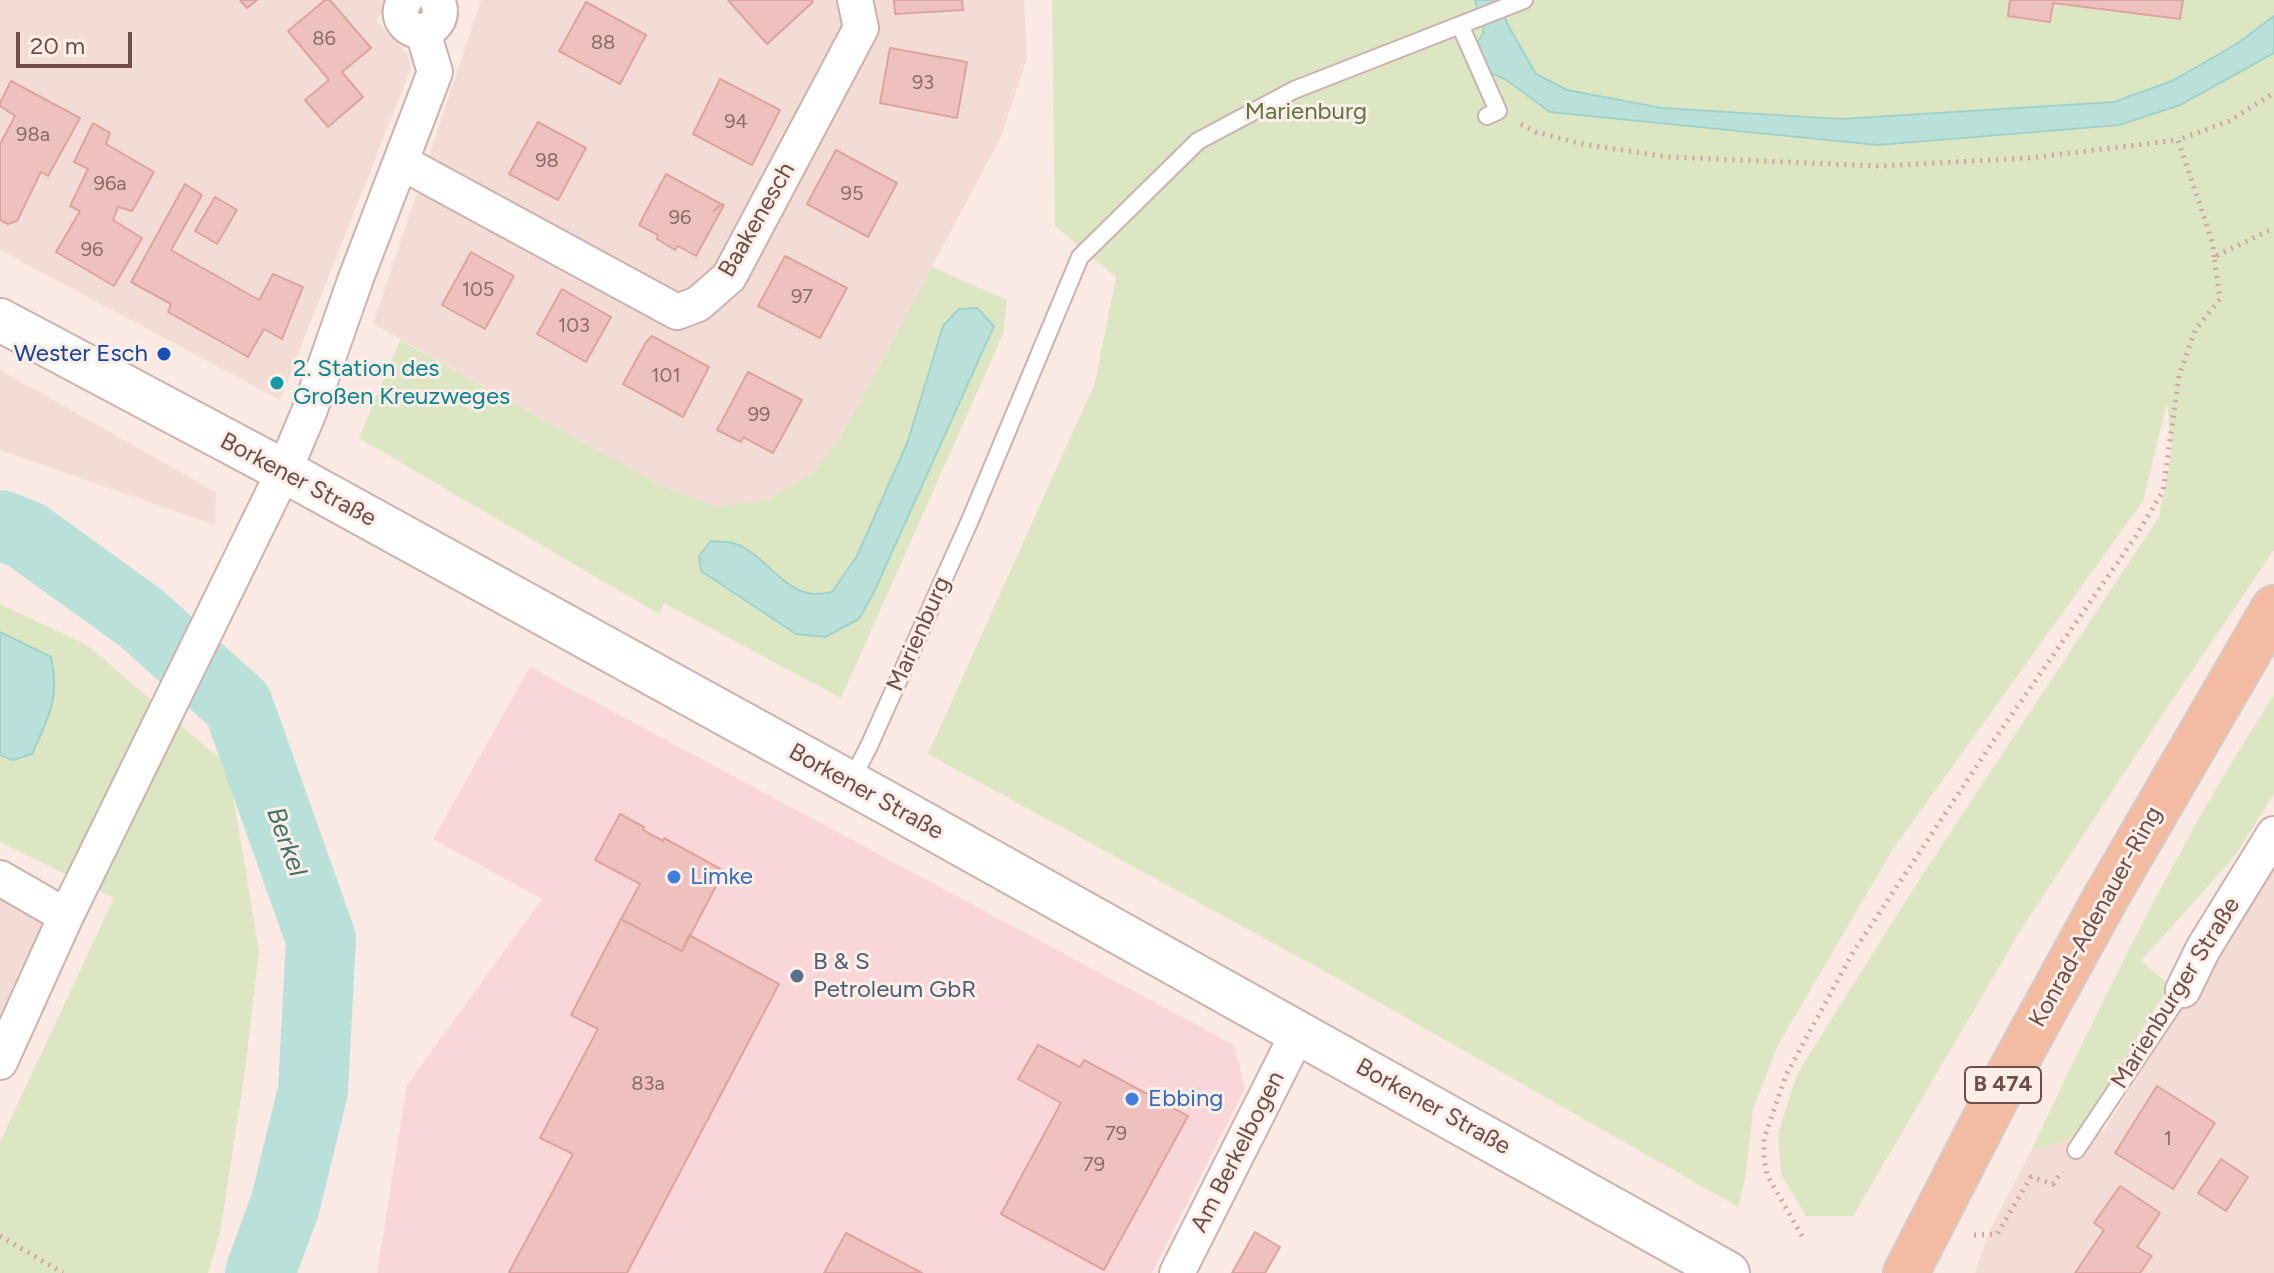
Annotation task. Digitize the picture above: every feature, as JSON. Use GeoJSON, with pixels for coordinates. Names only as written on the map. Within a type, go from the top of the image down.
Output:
{"type":"FeatureCollection","features":[{"type":"Feature","properties":{"kind":"main road","name":"Konrad-Adenauer-Ring"},"geometry":{"type":"LineString","coordinates":[[1906,1273],[1997,1096],[2105,899],[2274,608]]}},
{"type":"Feature","properties":{"kind":"street"},"geometry":{"type":"LineString","coordinates":[[399,2],[401,20],[407,27],[423,32],[438,21],[441,11],[437,0]]}},
{"type":"Feature","properties":{"kind":"street","name":"Baakenesch"},"geometry":{"type":"LineString","coordinates":[[401,162],[677,312],[698,304],[729,277],[861,28],[855,0]]}},
{"type":"Feature","properties":{"kind":"street"},"geometry":{"type":"LineString","coordinates":[[0,1062],[66,916],[284,471],[309,412],[356,278],[435,72],[423,32]]}},
{"type":"Feature","properties":{"kind":"street","name":"Borkener Straße"},"geometry":{"type":"LineString","coordinates":[[0,320],[284,471],[850,782],[1728,1273]]}},
{"type":"Feature","properties":{"kind":"street","name":"Marienburger Straße"},"geometry":{"type":"LineString","coordinates":[[2183,990],[2203,949],[2274,834]]}},
{"type":"Feature","properties":{"kind":"street"},"geometry":{"type":"LineString","coordinates":[[0,878],[66,916]]}},
{"type":"Feature","properties":{"kind":"street","name":"Am Berkelbogen"},"geometry":{"type":"LineString","coordinates":[[1177,1273],[1299,1031]]}},
{"type":"Feature","properties":{"kind":"lane","name":"Marienburg"},"geometry":{"type":"LineString","coordinates":[[850,782],[971,518],[1080,257],[1198,141],[1294,90],[1524,0]]}},
{"type":"Feature","properties":{"kind":"lane"},"geometry":{"type":"LineString","coordinates":[[1460,25],[1493,114]]}},
{"type":"Feature","properties":{"kind":"lane","name":"Marienburger Straße"},"geometry":{"type":"LineString","coordinates":[[2076,1150],[2183,990]]}},
{"type":"Feature","properties":{"kind":"path"},"geometry":{"type":"LineString","coordinates":[[1493,114],[1536,132],[1583,144],[1668,157],[1880,166],[2029,158],[2178,140],[2229,121],[2274,93]]}},
{"type":"Feature","properties":{"kind":"path"},"geometry":{"type":"LineString","coordinates":[[1802,1236],[1767,1175],[1764,1159],[1764,1139],[1786,1075],[1852,954],[1990,746],[2134,539],[2163,491],[2179,376],[2195,330],[2220,299],[2213,244],[2178,140]]}},
{"type":"Feature","properties":{"kind":"path"},"geometry":{"type":"LineString","coordinates":[[2214,257],[2274,228]]}},
{"type":"Feature","properties":{"kind":"path"},"geometry":{"type":"LineString","coordinates":[[1974,1235],[1997,1234],[2031,1177],[2053,1184],[2076,1150]]}},
{"type":"Feature","properties":{"kind":"path"},"geometry":{"type":"LineString","coordinates":[[0,1236],[63,1273]]}},
{"type":"Feature","properties":{"kind":"shaded area"},"geometry":{"type":"Polygon","coordinates":[[[0,0],[397,0],[376,20],[407,54],[411,68],[280,400],[0,250],[0,0]]]}},
{"type":"Feature","properties":{"kind":"shaded area"},"geometry":{"type":"Polygon","coordinates":[[[481,0],[1024,0],[1027,58],[1001,137],[845,430],[811,474],[766,500],[718,507],[666,488],[373,324],[481,0]]]}},
{"type":"Feature","properties":{"kind":"shaded area"},"geometry":{"type":"Polygon","coordinates":[[[0,370],[216,492],[215,525],[0,450],[0,370]]]}},
{"type":"Feature","properties":{"kind":"shaded area"},"geometry":{"type":"Polygon","coordinates":[[[530,667],[1234,1045],[1245,1088],[1152,1273],[377,1273],[407,1085],[542,899],[433,839],[530,667]]]}},
{"type":"Feature","properties":{"kind":"shaded area"},"geometry":{"type":"Polygon","coordinates":[[[2274,847],[2274,1273],[1975,1273],[1990,1230],[2031,1151],[2104,1131],[2190,993],[2274,847]]]}},
{"type":"Feature","properties":{"kind":"shaded area"},"geometry":{"type":"Polygon","coordinates":[[[0,899],[44,922],[0,1014],[0,899]]]}},
{"type":"Feature","properties":{"kind":"green space"},"geometry":{"type":"Polygon","coordinates":[[[1052,0],[2274,0],[2274,550],[2019,933],[1853,1216],[1806,1216],[1781,1174],[1778,1134],[1797,1074],[1919,880],[2159,517],[2172,449],[2167,403],[2143,501],[1893,849],[1778,1045],[1753,1109],[1745,1180],[1738,1207],[1333,976],[928,754],[1095,383],[1116,277],[1055,226],[1052,0]]]}},
{"type":"Feature","properties":{"kind":"green space"},"geometry":{"type":"Polygon","coordinates":[[[932,267],[1007,300],[1003,334],[841,698],[664,603],[659,614],[359,438],[400,340],[666,488],[718,507],[766,500],[811,474],[845,430],[932,267]]]}},
{"type":"Feature","properties":{"kind":"green space"},"geometry":{"type":"Polygon","coordinates":[[[0,604],[87,645],[228,766],[259,951],[245,1071],[220,1233],[208,1273],[0,1273],[0,1142],[114,898],[0,842],[0,604]]]}},
{"type":"Feature","properties":{"kind":"green space"},"geometry":{"type":"Polygon","coordinates":[[[2274,695],[2274,794],[2234,857],[2141,961],[2170,985],[2075,1137],[2031,1151],[2175,861],[2274,695]]]}},
{"type":"Feature","properties":{"kind":"water"},"geometry":{"type":"Polygon","coordinates":[[[1475,0],[1497,0],[1536,74],[1567,90],[1662,108],[1841,119],[2114,102],[2174,80],[2238,43],[2274,16],[2274,53],[2180,105],[2119,125],[1878,145],[1550,112],[1505,79],[1491,73],[1476,45],[1484,32],[1475,0]]]}},
{"type":"Feature","properties":{"kind":"water"},"geometry":{"type":"Polygon","coordinates":[[[977,308],[994,326],[859,619],[825,637],[796,634],[701,571],[699,556],[711,541],[730,542],[753,554],[793,587],[817,594],[832,592],[857,556],[908,441],[943,326],[959,309],[977,308]]]}},
{"type":"Feature","properties":{"kind":"water"},"geometry":{"type":"Polygon","coordinates":[[[0,632],[51,657],[53,672],[51,707],[32,754],[13,760],[0,755],[0,632]]]}},
{"type":"Feature","properties":{"kind":"building"},"geometry":{"type":"Polygon","coordinates":[[[240,0],[257,0],[247,8],[240,0]]]}},
{"type":"Feature","properties":{"kind":"building"},"geometry":{"type":"Polygon","coordinates":[[[325,0],[330,0],[371,48],[342,72],[363,97],[328,127],[305,100],[329,80],[288,31],[325,0]]]}},
{"type":"Feature","properties":{"kind":"building"},"geometry":{"type":"Polygon","coordinates":[[[728,0],[811,0],[813,2],[767,44],[728,0]]]}},
{"type":"Feature","properties":{"kind":"building"},"geometry":{"type":"Polygon","coordinates":[[[894,0],[962,0],[963,10],[895,14],[894,0]]]}},
{"type":"Feature","properties":{"kind":"building"},"geometry":{"type":"Polygon","coordinates":[[[2010,0],[2183,0],[2180,19],[2053,3],[2050,22],[2008,16],[2010,0]]]}},
{"type":"Feature","properties":{"kind":"building"},"geometry":{"type":"Polygon","coordinates":[[[586,2],[646,35],[620,84],[559,51],[586,2]]]}},
{"type":"Feature","properties":{"kind":"building"},"geometry":{"type":"Polygon","coordinates":[[[890,48],[967,62],[957,118],[880,103],[890,48]]]}},
{"type":"Feature","properties":{"kind":"building"},"geometry":{"type":"Polygon","coordinates":[[[720,79],[780,110],[752,165],[693,134],[720,79]]]}},
{"type":"Feature","properties":{"kind":"building"},"geometry":{"type":"Polygon","coordinates":[[[11,81],[80,118],[48,176],[41,172],[17,221],[8,224],[0,220],[0,144],[15,116],[0,103],[11,81]]]}},
{"type":"Feature","properties":{"kind":"building"},"geometry":{"type":"Polygon","coordinates":[[[538,122],[586,148],[558,200],[509,174],[538,122]]]}},
{"type":"Feature","properties":{"kind":"building"},"geometry":{"type":"Polygon","coordinates":[[[93,123],[110,133],[106,144],[154,172],[132,211],[118,207],[113,220],[142,238],[114,286],[56,252],[80,211],[70,206],[88,169],[74,162],[93,123]]]}},
{"type":"Feature","properties":{"kind":"building"},"geometry":{"type":"Polygon","coordinates":[[[836,150],[897,183],[868,237],[807,204],[836,150]]]}},
{"type":"Feature","properties":{"kind":"building"},"geometry":{"type":"Polygon","coordinates":[[[666,174],[721,204],[714,211],[724,205],[696,256],[678,246],[675,250],[657,239],[658,235],[639,225],[666,174]]]}},
{"type":"Feature","properties":{"kind":"building"},"geometry":{"type":"Polygon","coordinates":[[[185,184],[202,195],[171,250],[259,300],[273,274],[303,287],[282,339],[264,329],[248,357],[168,312],[171,304],[131,282],[185,184]]]}},
{"type":"Feature","properties":{"kind":"building"},"geometry":{"type":"Polygon","coordinates":[[[215,197],[237,210],[217,244],[195,231],[215,197]]]}},
{"type":"Feature","properties":{"kind":"building"},"geometry":{"type":"Polygon","coordinates":[[[471,252],[514,276],[485,329],[442,305],[471,252]]]}},
{"type":"Feature","properties":{"kind":"building"},"geometry":{"type":"Polygon","coordinates":[[[785,256],[847,288],[820,338],[758,306],[785,256]]]}},
{"type":"Feature","properties":{"kind":"building"},"geometry":{"type":"Polygon","coordinates":[[[562,289],[611,317],[586,362],[537,334],[562,289]]]}},
{"type":"Feature","properties":{"kind":"building"},"geometry":{"type":"Polygon","coordinates":[[[652,336],[709,367],[683,417],[623,384],[652,336]]]}},
{"type":"Feature","properties":{"kind":"building"},"geometry":{"type":"Polygon","coordinates":[[[748,372],[802,400],[773,453],[743,437],[741,442],[717,430],[748,372]]]}},
{"type":"Feature","properties":{"kind":"building","name":"Limke"},"geometry":{"type":"Polygon","coordinates":[[[620,814],[663,841],[664,838],[724,871],[682,951],[621,919],[640,884],[595,860],[620,814]]]}},
{"type":"Feature","properties":{"kind":"building"},"geometry":{"type":"Polygon","coordinates":[[[621,919],[682,951],[689,935],[779,984],[627,1273],[512,1273],[509,1272],[573,1154],[540,1138],[598,1029],[571,1015],[621,919]]]}},
{"type":"Feature","properties":{"kind":"building"},"geometry":{"type":"Polygon","coordinates":[[[1038,1045],[1080,1067],[1084,1060],[1188,1116],[1104,1270],[1001,1214],[1061,1103],[1018,1079],[1038,1045]]]}},
{"type":"Feature","properties":{"kind":"building"},"geometry":{"type":"Polygon","coordinates":[[[2157,1086],[2215,1123],[2173,1189],[2115,1153],[2157,1086]]]}},
{"type":"Feature","properties":{"kind":"building"},"geometry":{"type":"Polygon","coordinates":[[[2221,1159],[2248,1177],[2226,1211],[2198,1193],[2221,1159]]]}},
{"type":"Feature","properties":{"kind":"building"},"geometry":{"type":"Polygon","coordinates":[[[2120,1186],[2160,1213],[2137,1247],[2152,1256],[2140,1273],[2075,1273],[2104,1230],[2094,1223],[2120,1186]]]}},
{"type":"Feature","properties":{"kind":"building"},"geometry":{"type":"Polygon","coordinates":[[[1255,1232],[1280,1247],[1265,1273],[1232,1273],[1255,1232]]]}},
{"type":"Feature","properties":{"kind":"building"},"geometry":{"type":"Polygon","coordinates":[[[846,1233],[922,1273],[824,1273],[846,1233]]]}},
{"type":"Feature","properties":{"kind":"waterway","name":"Berkel"},"geometry":{"type":"LineString","coordinates":[[0,525],[26,535],[141,618],[238,705],[321,939],[313,1091],[285,1205],[260,1273]]}},
{"type":"Feature","properties":{"kind":"place","name":"Wester Esch"},"geometry":{"type":"Point","coordinates":[164,354]}},
{"type":"Feature","properties":{"kind":"place","name":"2. Station des Großen Kreuzweges"},"geometry":{"type":"Point","coordinates":[277,383]}},
{"type":"Feature","properties":{"kind":"place","name":"Limke"},"geometry":{"type":"Point","coordinates":[674,877]}},
{"type":"Feature","properties":{"kind":"place","name":"B & S Petroleum GbR"},"geometry":{"type":"Point","coordinates":[797,976]}},
{"type":"Feature","properties":{"kind":"place","name":"Ebbing"},"geometry":{"type":"Point","coordinates":[1132,1099]}}]}
